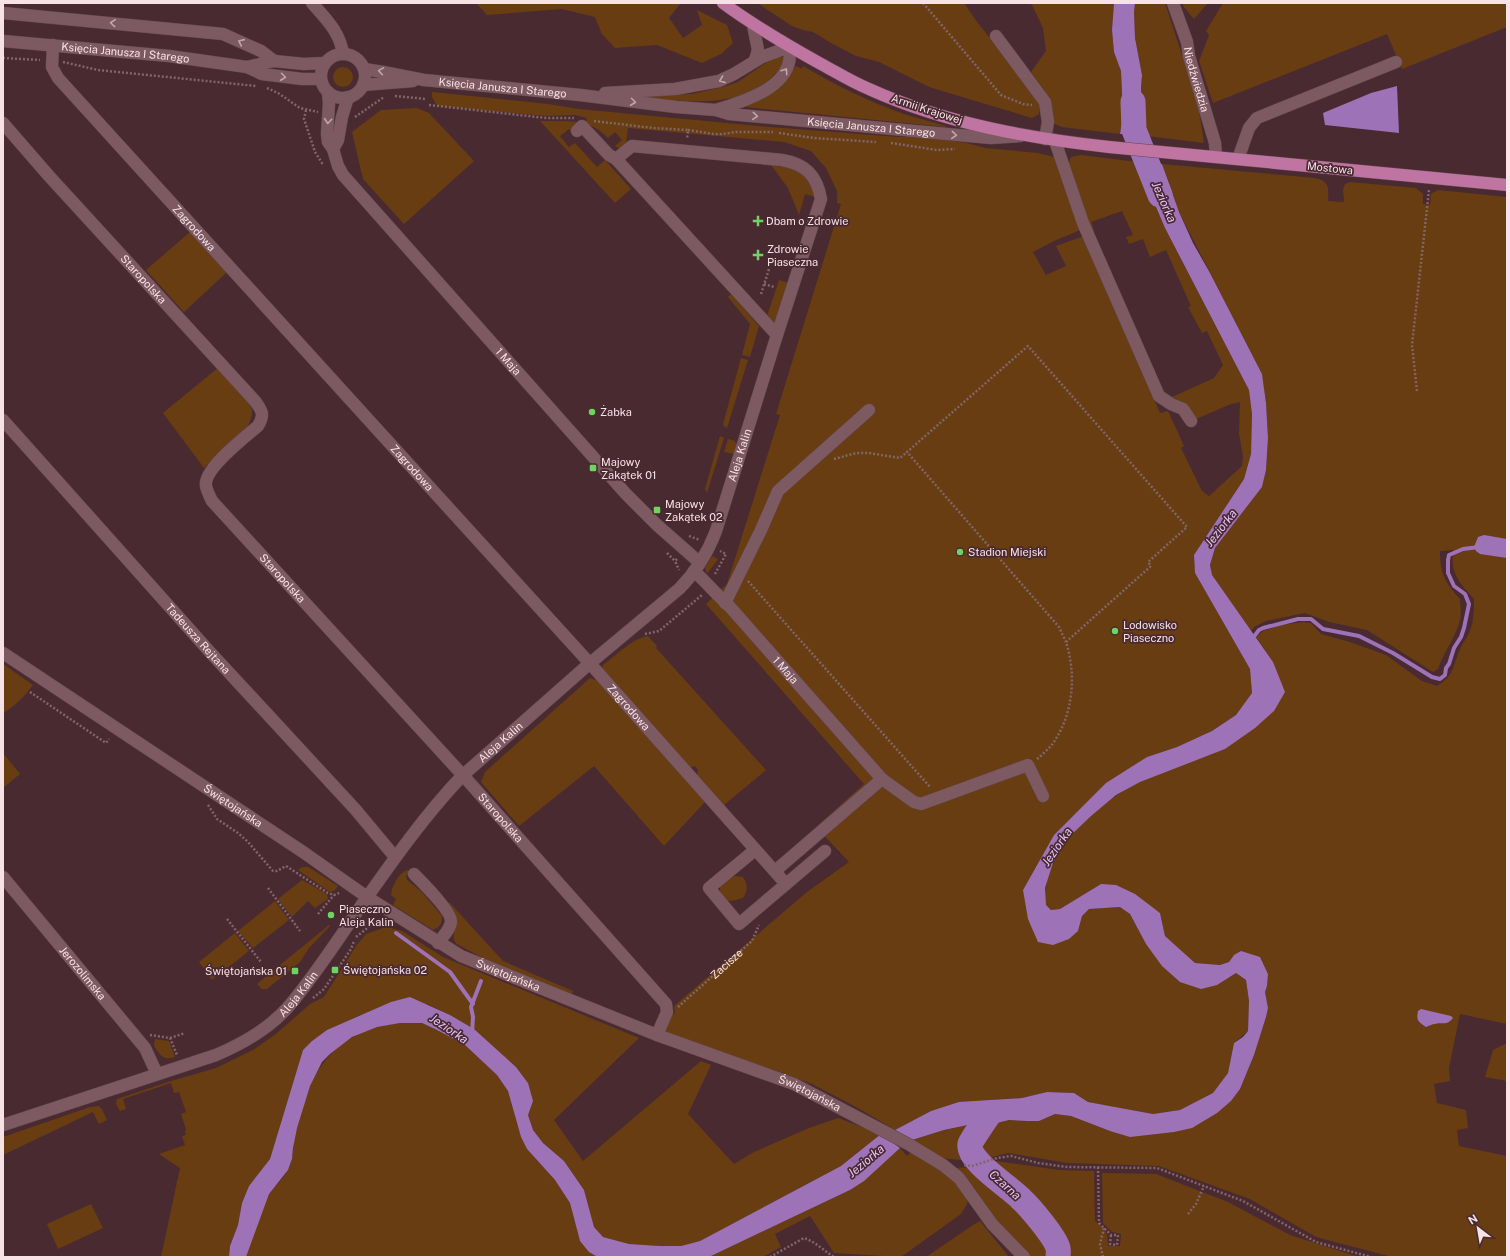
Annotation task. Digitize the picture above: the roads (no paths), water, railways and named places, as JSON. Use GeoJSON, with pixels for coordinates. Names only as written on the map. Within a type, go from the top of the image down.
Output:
{"type":"FeatureCollection","features":[{"type":"Feature","properties":{"kind":"main road","name":"Armii Krajowej"},"geometry":{"type":"LineString","coordinates":[[723,3],[753,25],[790,47],[869,89],[931,112],[972,124],[1027,136],[1153,152]]}},
{"type":"Feature","properties":{"kind":"main road","name":"Mostowa"},"geometry":{"type":"LineString","coordinates":[[1153,152],[1507,185]]}},
{"type":"Feature","properties":{"kind":"street"},"geometry":{"type":"LineString","coordinates":[[312,3],[336,30],[343,54]]}},
{"type":"Feature","properties":{"kind":"street","name":"Niedźwiedzia"},"geometry":{"type":"LineString","coordinates":[[1173,3],[1187,42],[1189,56],[1215,143],[1216,157]]}},
{"type":"Feature","properties":{"kind":"street"},"geometry":{"type":"LineString","coordinates":[[3,13],[223,34],[261,51],[274,61]]}},
{"type":"Feature","properties":{"kind":"street"},"geometry":{"type":"LineString","coordinates":[[753,25],[758,50],[755,60]]}},
{"type":"Feature","properties":{"kind":"street"},"geometry":{"type":"LineString","coordinates":[[996,36],[1041,96],[1046,107],[1050,140],[1083,223],[1159,396],[1171,404],[1183,409],[1192,422]]}},
{"type":"Feature","properties":{"kind":"street","name":"Księcia Janusza I Starego"},"geometry":{"type":"LineString","coordinates":[[3,40],[169,56],[247,66],[274,61],[304,64],[325,63]]}},
{"type":"Feature","properties":{"kind":"street","name":"Zagrodowa"},"geometry":{"type":"LineString","coordinates":[[53,45],[52,67],[58,78],[594,668],[786,884]]}},
{"type":"Feature","properties":{"kind":"street","name":"Księcia Janusza I Starego"},"geometry":{"type":"LineString","coordinates":[[580,95],[675,89],[703,85],[718,81],[734,74],[755,60],[790,47],[791,57],[789,66],[775,83],[757,95],[716,110]]}},
{"type":"Feature","properties":{"kind":"street"},"geometry":{"type":"LineString","coordinates":[[343,54],[356,58],[361,63],[365,76],[363,85],[355,94],[341,98],[328,92],[323,86],[321,72],[325,63],[331,57],[343,54]]}},
{"type":"Feature","properties":{"kind":"street"},"geometry":{"type":"LineString","coordinates":[[1238,159],[1249,128],[1257,118],[1396,62]]}},
{"type":"Feature","properties":{"kind":"street","name":"Księcia Janusza I Starego"},"geometry":{"type":"LineString","coordinates":[[247,66],[262,74],[302,79],[321,79]]}},
{"type":"Feature","properties":{"kind":"street","name":"Księcia Janusza I Starego"},"geometry":{"type":"LineString","coordinates":[[364,69],[424,80],[716,110],[729,114],[991,138],[1027,136]]}},
{"type":"Feature","properties":{"kind":"street","name":"Księcia Janusza I Starego"},"geometry":{"type":"LineString","coordinates":[[363,85],[424,80]]}},
{"type":"Feature","properties":{"kind":"street","name":"1 Maja"},"geometry":{"type":"LineString","coordinates":[[328,92],[328,142],[333,149],[338,166],[343,175],[641,510],[684,549],[709,585],[721,599],[878,775],[914,802],[922,804],[1028,765],[1043,796]]}},
{"type":"Feature","properties":{"kind":"street"},"geometry":{"type":"LineString","coordinates":[[333,149],[338,140],[348,97]]}},
{"type":"Feature","properties":{"kind":"street","name":"Staropolska"},"geometry":{"type":"LineString","coordinates":[[3,123],[49,176],[255,400],[262,411],[262,419],[258,426],[216,464],[208,475],[206,486],[212,501],[462,776],[666,1004],[667,1012],[657,1035]]}},
{"type":"Feature","properties":{"kind":"street"},"geometry":{"type":"LineString","coordinates":[[577,131],[582,126],[609,155],[616,160],[777,335]]}},
{"type":"Feature","properties":{"kind":"street","name":"Aleja Kalin"},"geometry":{"type":"LineString","coordinates":[[3,1124],[216,1055],[232,1048],[266,1027],[288,1007],[324,960],[395,857],[429,812],[462,776],[589,664],[679,589],[697,566],[710,545],[716,531],[777,335],[822,199],[816,181],[803,166],[791,161],[632,146],[616,160]]}},
{"type":"Feature","properties":{"kind":"street"},"geometry":{"type":"LineString","coordinates":[[721,599],[740,571],[761,530],[778,491],[869,410]]}},
{"type":"Feature","properties":{"kind":"street","name":"Tadeusza Rejtana"},"geometry":{"type":"LineString","coordinates":[[3,420],[209,651],[355,808],[395,857]]}},
{"type":"Feature","properties":{"kind":"street","name":"Świętojańska"},"geometry":{"type":"LineString","coordinates":[[3,653],[303,852],[367,897],[438,943],[461,956],[657,1035],[794,1084],[910,1145],[943,1165],[959,1178],[992,1224],[1024,1257]]}},
{"type":"Feature","properties":{"kind":"street"},"geometry":{"type":"LineString","coordinates":[[774,871],[878,775]]}},
{"type":"Feature","properties":{"kind":"street"},"geometry":{"type":"LineString","coordinates":[[755,850],[709,888],[739,924],[825,851]]}},
{"type":"Feature","properties":{"kind":"street"},"geometry":{"type":"LineString","coordinates":[[414,874],[438,901],[450,918],[451,922],[447,932],[438,943]]}},
{"type":"Feature","properties":{"kind":"street","name":"Jerozolimska"},"geometry":{"type":"LineString","coordinates":[[3,877],[145,1048],[156,1074]]}},
{"type":"Feature","properties":{"kind":"water"},"geometry":{"type":"Polygon","coordinates":[[[1114,3],[1135,3],[1135,38],[1142,75],[1142,113],[1147,136],[1120,134],[1123,115],[1121,71],[1114,52],[1112,30],[1114,3]]]}},
{"type":"Feature","properties":{"kind":"water"},"geometry":{"type":"Polygon","coordinates":[[[1397,86],[1399,133],[1325,125],[1323,113],[1371,93],[1397,86]]]}},
{"type":"Feature","properties":{"kind":"water"},"geometry":{"type":"Polygon","coordinates":[[[1137,162],[1162,164],[1179,212],[1193,243],[1262,374],[1266,403],[1268,438],[1266,470],[1262,487],[1215,548],[1210,565],[1212,575],[1273,662],[1285,692],[1274,711],[1255,728],[1225,749],[1140,782],[1116,795],[1091,816],[1069,837],[1053,863],[1045,888],[1046,905],[1051,910],[1060,909],[1101,884],[1116,885],[1135,894],[1160,913],[1165,936],[1195,963],[1220,965],[1229,962],[1234,955],[1241,951],[1260,957],[1268,974],[1265,992],[1268,1008],[1266,1017],[1254,1055],[1240,1089],[1231,1101],[1217,1113],[1192,1128],[1174,1132],[1130,1137],[1071,1116],[1055,1114],[1039,1121],[1009,1120],[993,1124],[977,1123],[944,1130],[912,1140],[895,1130],[931,1111],[959,1102],[1022,1098],[1047,1092],[1074,1093],[1088,1102],[1153,1114],[1180,1110],[1213,1093],[1228,1073],[1234,1043],[1243,1037],[1248,1031],[1249,1001],[1246,980],[1236,973],[1217,985],[1201,989],[1180,982],[1162,966],[1146,944],[1130,914],[1120,907],[1089,909],[1082,916],[1078,931],[1069,939],[1053,945],[1038,942],[1028,919],[1023,890],[1054,835],[1106,783],[1147,757],[1177,747],[1212,731],[1236,715],[1252,693],[1250,669],[1195,573],[1194,555],[1244,479],[1251,454],[1252,414],[1249,390],[1165,228],[1137,162]]]}},
{"type":"Feature","properties":{"kind":"water"},"geometry":{"type":"Polygon","coordinates":[[[1484,535],[1507,539],[1507,558],[1480,554],[1476,551],[1474,547],[1478,537],[1484,535]]]}},
{"type":"Feature","properties":{"kind":"water"},"geometry":{"type":"Polygon","coordinates":[[[410,997],[450,1015],[474,1029],[516,1067],[528,1083],[533,1101],[528,1115],[533,1130],[543,1143],[564,1161],[584,1190],[594,1227],[603,1237],[629,1244],[660,1246],[681,1246],[700,1241],[841,1166],[881,1134],[900,1148],[864,1181],[850,1190],[709,1257],[596,1256],[589,1252],[580,1241],[570,1203],[555,1180],[527,1149],[521,1137],[508,1091],[497,1075],[465,1045],[422,1023],[400,1023],[377,1027],[352,1037],[322,1062],[310,1086],[297,1128],[292,1159],[288,1170],[269,1194],[246,1257],[229,1257],[230,1246],[238,1225],[242,1203],[249,1186],[270,1159],[303,1050],[327,1030],[391,1002],[410,997]]]}},
{"type":"Feature","properties":{"kind":"water"},"geometry":{"type":"Polygon","coordinates":[[[1421,1009],[1451,1016],[1453,1018],[1447,1023],[1434,1024],[1426,1027],[1419,1022],[1417,1017],[1418,1011],[1421,1009]]]}},
{"type":"Feature","properties":{"kind":"waterway","name":"Jeziorka"},"geometry":{"type":"LineString","coordinates":[[1133,102],[1134,130],[1160,195]]}},
{"type":"Feature","properties":{"kind":"waterway"},"geometry":{"type":"LineString","coordinates":[[1252,639],[1259,630],[1263,628],[1298,619],[1311,619],[1323,629],[1359,636],[1393,653],[1432,677],[1440,679],[1445,675],[1446,668],[1449,664],[1454,648],[1461,637],[1469,604],[1465,594],[1454,586],[1448,573],[1449,555],[1463,549],[1479,547]]}},
{"type":"Feature","properties":{"kind":"waterway"},"geometry":{"type":"LineString","coordinates":[[396,933],[450,972],[473,1004]]}},
{"type":"Feature","properties":{"kind":"waterway"},"geometry":{"type":"LineString","coordinates":[[472,1033],[473,1017],[471,1007],[481,981]]}},
{"type":"Feature","properties":{"kind":"waterway","name":"Czarna"},"geometry":{"type":"LineString","coordinates":[[990,1113],[971,1141],[971,1151],[982,1166],[1016,1194],[1036,1215],[1056,1243],[1058,1257]]}},
{"type":"Feature","properties":{"kind":"place","name":"Dbam o Zdrowie"},"geometry":{"type":"Point","coordinates":[758,221]}},
{"type":"Feature","properties":{"kind":"place","name":"Zdrowie Piaseczna"},"geometry":{"type":"Point","coordinates":[758,255]}},
{"type":"Feature","properties":{"kind":"place","name":"Żabka"},"geometry":{"type":"Point","coordinates":[592,412]}},
{"type":"Feature","properties":{"kind":"place","name":"Majowy Zakątek 01"},"geometry":{"type":"Point","coordinates":[593,468]}},
{"type":"Feature","properties":{"kind":"place","name":"Majowy Zakątek 02"},"geometry":{"type":"Point","coordinates":[657,510]}},
{"type":"Feature","properties":{"kind":"place","name":"Stadion Miejski"},"geometry":{"type":"Point","coordinates":[960,552]}},
{"type":"Feature","properties":{"kind":"place","name":"Lodowisko Piaseczno"},"geometry":{"type":"Point","coordinates":[1115,631]}},
{"type":"Feature","properties":{"kind":"place","name":"Piaseczno Aleja Kalin"},"geometry":{"type":"Point","coordinates":[331,915]}},
{"type":"Feature","properties":{"kind":"place","name":"Świętojańska 02"},"geometry":{"type":"Point","coordinates":[335,970]}},
{"type":"Feature","properties":{"kind":"place","name":"Świętojańska 01"},"geometry":{"type":"Point","coordinates":[295,971]}}]}
